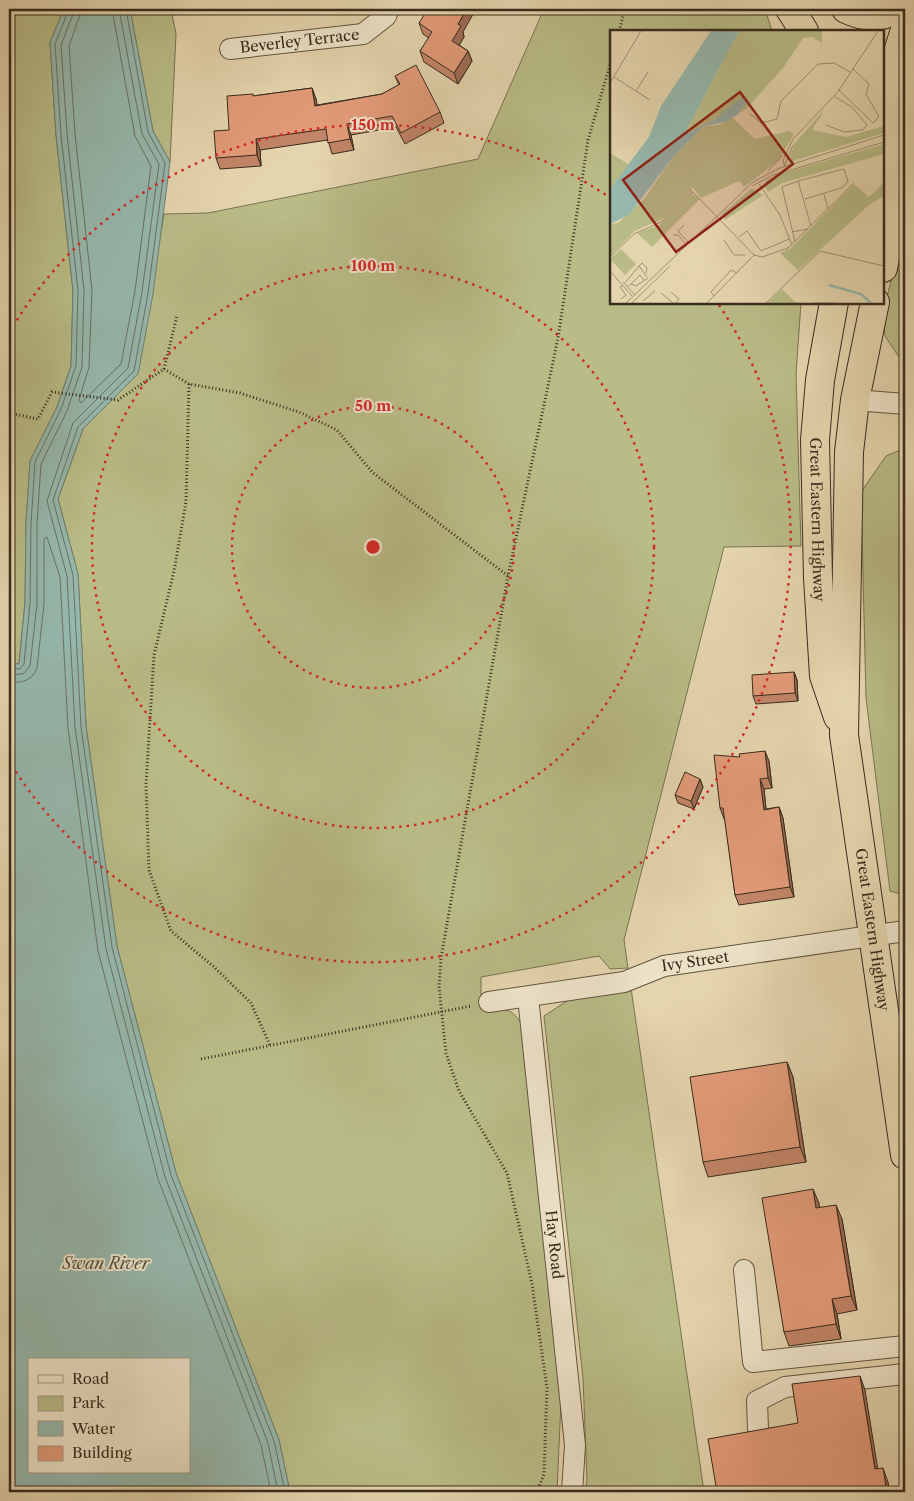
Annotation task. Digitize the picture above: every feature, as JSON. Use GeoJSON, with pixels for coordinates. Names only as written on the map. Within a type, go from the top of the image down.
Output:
{"type":"FeatureCollection","features":[{"type":"Feature","properties":{"kind":"highway"},"geometry":{"type":"LineString","coordinates":[[779,9],[785,30]]}},
{"type":"Feature","properties":{"kind":"highway"},"geometry":{"type":"LineString","coordinates":[[790,9],[803,30]]}},
{"type":"Feature","properties":{"kind":"highway"},"geometry":{"type":"LineString","coordinates":[[839,9],[853,30]]}},
{"type":"Feature","properties":{"kind":"highway"},"geometry":{"type":"LineString","coordinates":[[846,9],[862,16],[888,14],[897,9]]}},
{"type":"Feature","properties":{"kind":"highway"},"geometry":{"type":"LineString","coordinates":[[891,227],[890,185],[897,129],[888,88],[905,30]]}},
{"type":"Feature","properties":{"kind":"highway"},"geometry":{"type":"LineString","coordinates":[[884,263],[891,227],[905,185]]}},
{"type":"Feature","properties":{"kind":"highway"},"geometry":{"type":"LineString","coordinates":[[819,304],[820,380]]}},
{"type":"Feature","properties":{"kind":"highway","name":"Great Eastern Highway"},"geometry":{"type":"LineString","coordinates":[[834,304],[820,380],[815,440],[818,578],[824,676],[844,735]]}},
{"type":"Feature","properties":{"kind":"highway","name":"Great Eastern Highway"},"geometry":{"type":"LineString","coordinates":[[876,304],[855,400],[849,452],[844,735],[905,1155]]}},
{"type":"Feature","properties":{"kind":"street","name":"Beverley Terrace"},"geometry":{"type":"LineString","coordinates":[[230,49],[363,34],[386,16],[389,9]]}},
{"type":"Feature","properties":{"kind":"street"},"geometry":{"type":"LineString","coordinates":[[855,400],[905,404]]}},
{"type":"Feature","properties":{"kind":"street","name":"Ivy Street"},"geometry":{"type":"LineString","coordinates":[[489,1002],[624,982],[664,966],[905,931]]}},
{"type":"Feature","properties":{"kind":"street","name":"Hay Road"},"geometry":{"type":"LineString","coordinates":[[528,997],[575,1445],[572,1492]]}},
{"type":"Feature","properties":{"kind":"street"},"geometry":{"type":"LineString","coordinates":[[744,1270],[753,1362],[905,1346]]}},
{"type":"Feature","properties":{"kind":"street"},"geometry":{"type":"LineString","coordinates":[[758,1428],[758,1401],[785,1387],[905,1374]]}},
{"type":"Feature","properties":{"kind":"path"},"geometry":{"type":"LineString","coordinates":[[619,30],[625,9]]}},
{"type":"Feature","properties":{"kind":"path"},"geometry":{"type":"LineString","coordinates":[[537,1492],[544,1474],[547,1388],[532,1284],[507,1173],[459,1091],[446,1053],[439,986],[441,958],[508,576],[558,338],[588,140],[610,65]]}},
{"type":"Feature","properties":{"kind":"path"},"geometry":{"type":"LineString","coordinates":[[9,413],[38,419],[52,392],[118,400],[164,369],[177,316]]}},
{"type":"Feature","properties":{"kind":"path"},"geometry":{"type":"LineString","coordinates":[[164,369],[189,384],[240,393],[299,412],[337,430],[372,472],[508,576]]}},
{"type":"Feature","properties":{"kind":"path"},"geometry":{"type":"LineString","coordinates":[[189,384],[186,502],[174,570],[154,655],[146,784],[149,870],[171,931],[213,966],[251,1003],[270,1045]]}},
{"type":"Feature","properties":{"kind":"path"},"geometry":{"type":"LineString","coordinates":[[201,1059],[489,1002]]}},
{"type":"Feature","properties":{"kind":"green space"},"geometry":{"type":"Polygon","coordinates":[[[9,9],[64,9],[50,42],[56,135],[73,291],[71,366],[57,407],[30,461],[26,523],[25,603],[19,664],[9,663],[9,9]]]}},
{"type":"Feature","properties":{"kind":"green space"},"geometry":{"type":"Polygon","coordinates":[[[130,9],[171,9],[176,34],[170,162],[153,131],[130,9]]]}},
{"type":"Feature","properties":{"kind":"green space"},"geometry":{"type":"Polygon","coordinates":[[[544,9],[765,9],[772,30],[610,30],[610,304],[801,304],[796,374],[801,546],[724,547],[624,940],[628,968],[610,969],[599,956],[481,977],[481,1009],[500,1009],[511,1012],[520,1021],[528,1038],[561,1400],[557,1492],[290,1492],[279,1440],[176,1173],[117,946],[86,726],[78,574],[58,499],[83,429],[138,374],[164,214],[208,213],[478,159],[544,9]]]}},
{"type":"Feature","properties":{"kind":"green space"},"geometry":{"type":"Polygon","coordinates":[[[905,223],[905,362],[901,360],[885,336],[883,314],[905,223]]]}},
{"type":"Feature","properties":{"kind":"green space"},"geometry":{"type":"Polygon","coordinates":[[[905,448],[905,895],[890,891],[866,698],[861,492],[886,456],[905,448]]]}},
{"type":"Feature","properties":{"kind":"green space"},"geometry":{"type":"Polygon","coordinates":[[[631,988],[704,1492],[585,1492],[587,1480],[583,1378],[544,1016],[573,997],[631,988]]]}},
{"type":"Feature","properties":{"kind":"water","name":"Swan River"},"geometry":{"type":"Polygon","coordinates":[[[64,9],[130,9],[153,131],[170,162],[153,294],[138,374],[83,429],[58,499],[78,574],[86,726],[117,946],[176,1173],[279,1440],[290,1492],[9,1492],[9,663],[19,664],[25,603],[26,523],[30,461],[57,407],[71,366],[73,291],[56,135],[50,42],[64,9]]]}},
{"type":"Feature","properties":{"kind":"building"},"geometry":{"type":"Polygon","coordinates":[[[428,9],[467,9],[458,24],[461,26],[452,41],[468,51],[454,73],[420,51],[432,32],[419,23],[428,9]]]}},
{"type":"Feature","properties":{"kind":"building"},"geometry":{"type":"Polygon","coordinates":[[[416,65],[440,112],[401,133],[392,116],[347,124],[350,139],[328,143],[326,129],[256,139],[257,155],[216,158],[214,131],[229,130],[227,96],[253,94],[253,96],[312,88],[315,106],[382,94],[400,84],[395,76],[416,65]]]}},
{"type":"Feature","properties":{"kind":"building"},"geometry":{"type":"Polygon","coordinates":[[[794,672],[795,693],[753,696],[752,675],[794,672]]]}},
{"type":"Feature","properties":{"kind":"building"},"geometry":{"type":"Polygon","coordinates":[[[765,751],[768,778],[760,779],[764,810],[779,807],[790,887],[735,895],[723,808],[720,808],[714,755],[740,757],[739,754],[765,751]]]}},
{"type":"Feature","properties":{"kind":"building"},"geometry":{"type":"Polygon","coordinates":[[[685,772],[700,779],[691,801],[675,795],[685,772]]]}},
{"type":"Feature","properties":{"kind":"building"},"geometry":{"type":"Polygon","coordinates":[[[787,1062],[800,1147],[703,1162],[690,1077],[787,1062]]]}},
{"type":"Feature","properties":{"kind":"building"},"geometry":{"type":"Polygon","coordinates":[[[813,1189],[816,1208],[836,1205],[851,1296],[832,1299],[836,1324],[784,1332],[762,1198],[813,1189]]]}},
{"type":"Feature","properties":{"kind":"building"},"geometry":{"type":"Polygon","coordinates":[[[860,1376],[875,1469],[883,1468],[887,1492],[717,1492],[708,1439],[798,1423],[792,1384],[860,1376]]]}}]}
